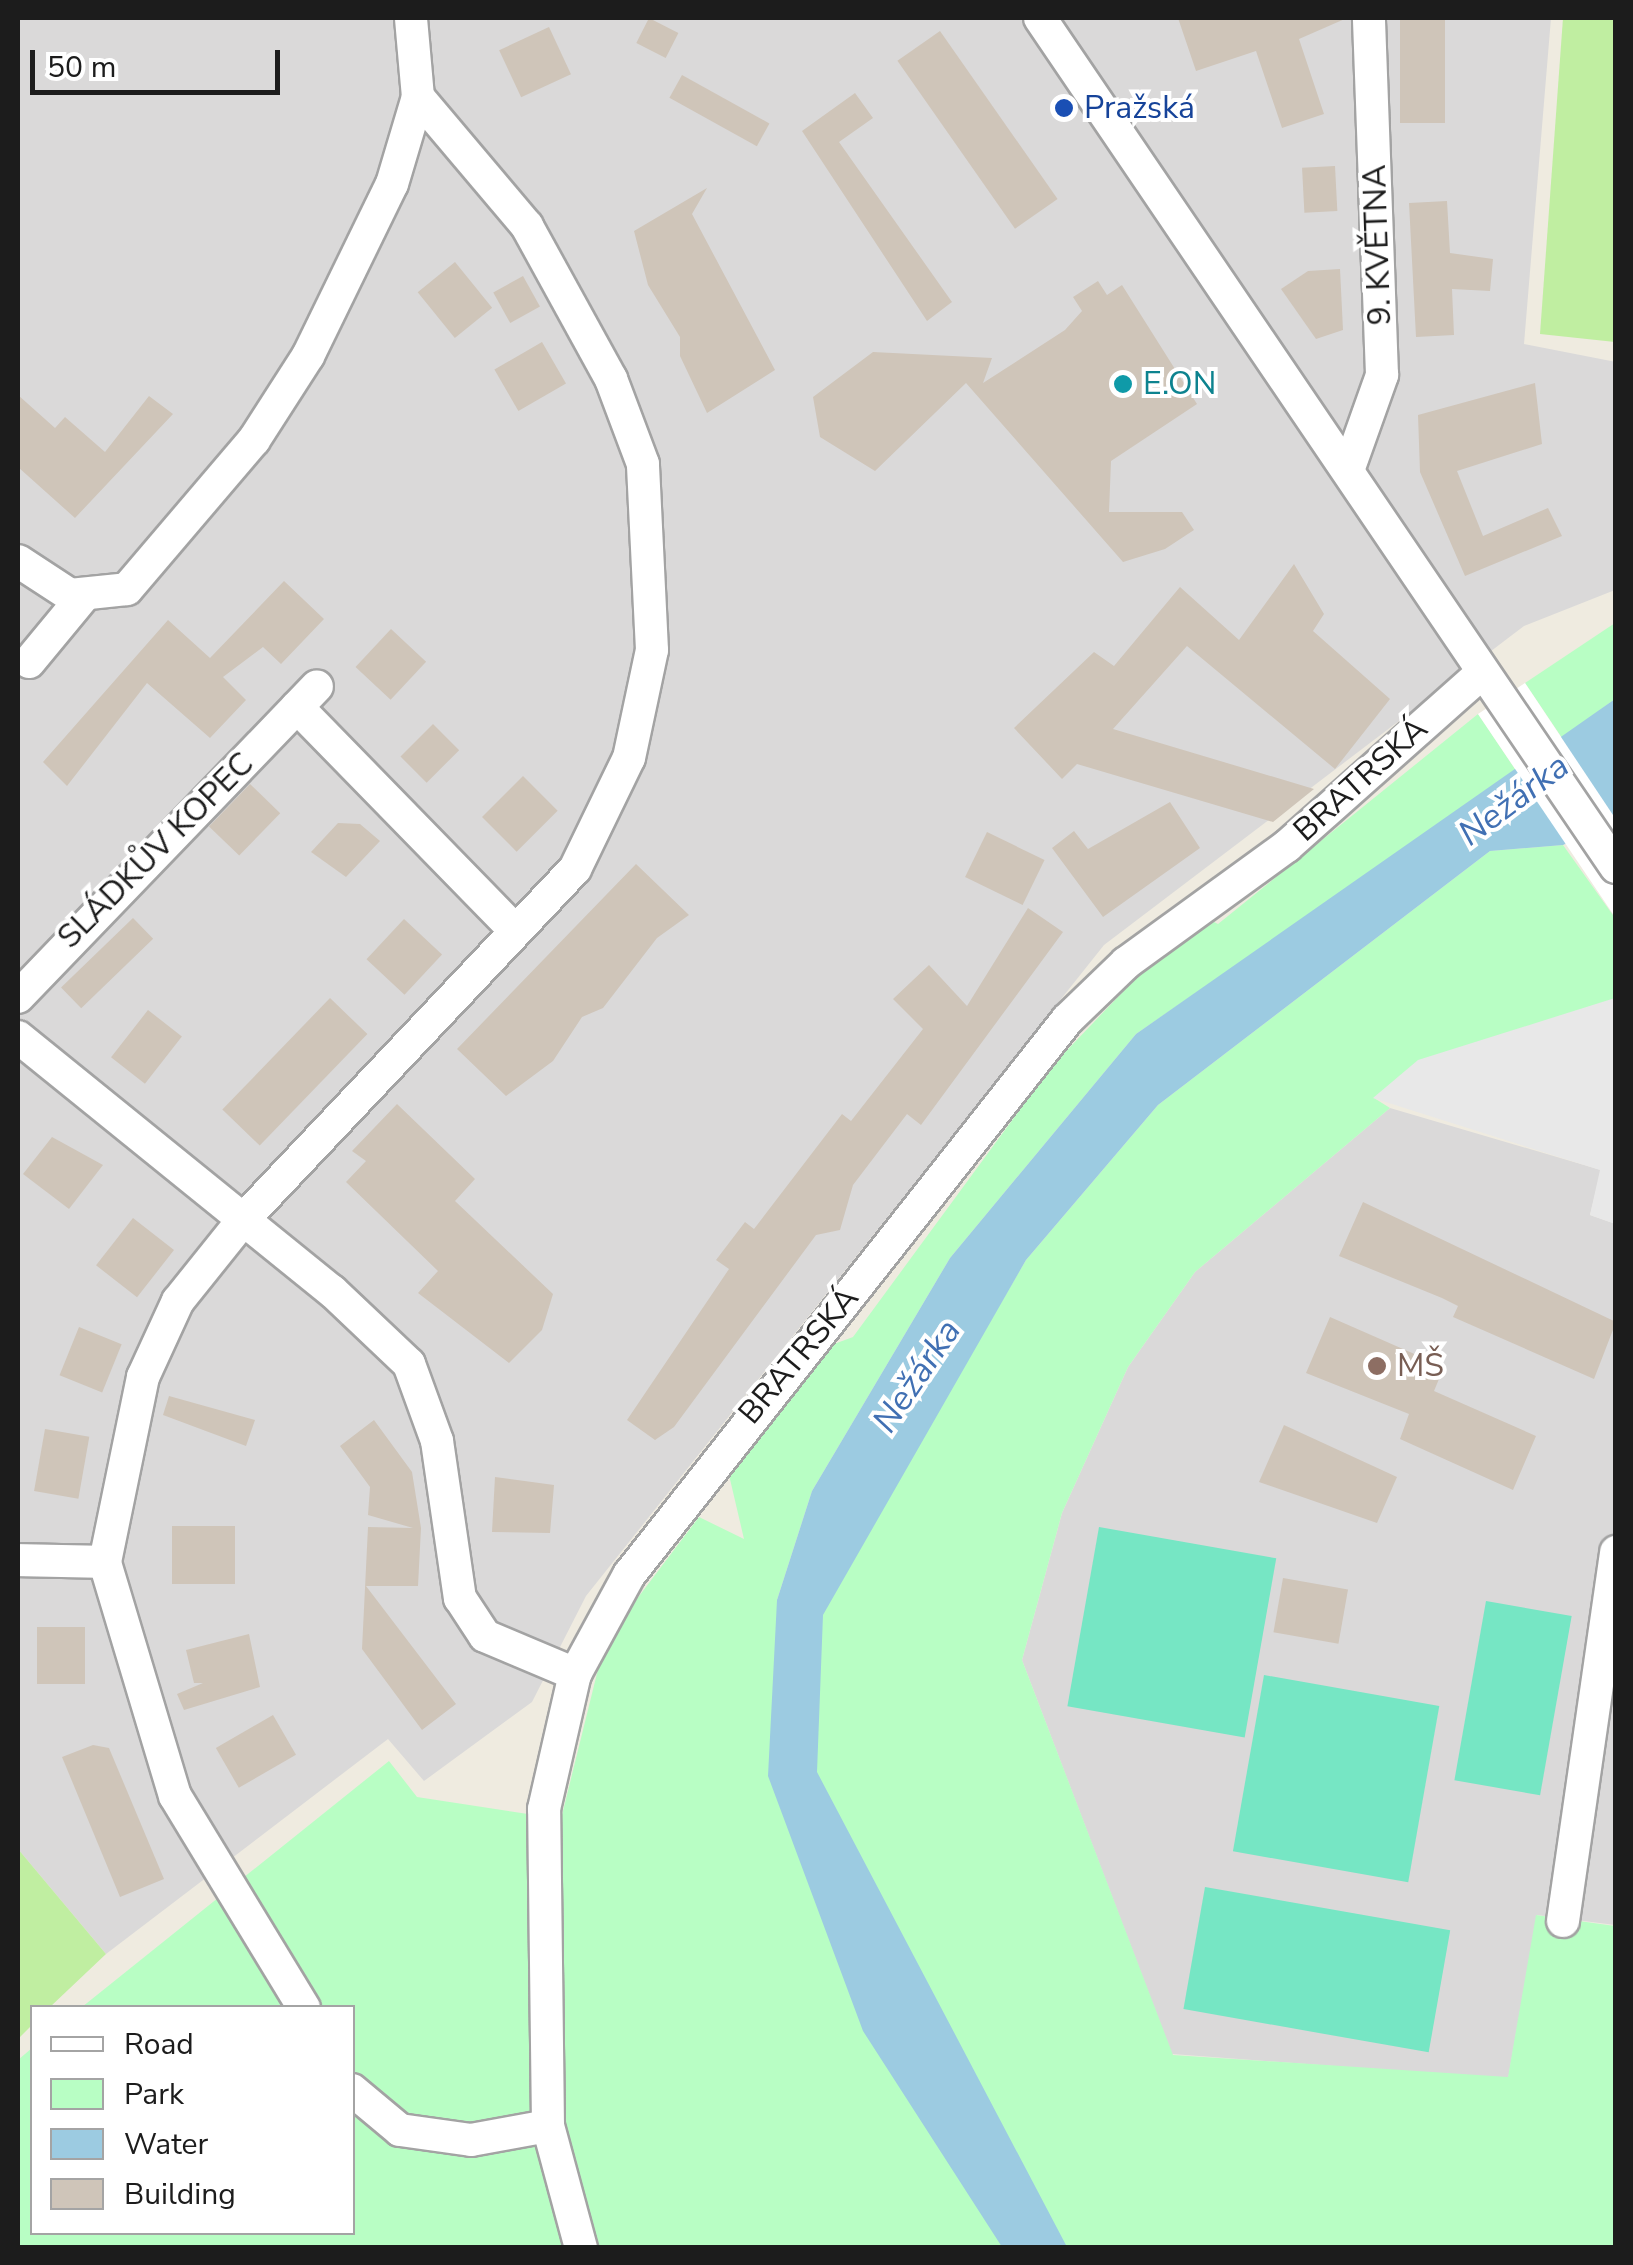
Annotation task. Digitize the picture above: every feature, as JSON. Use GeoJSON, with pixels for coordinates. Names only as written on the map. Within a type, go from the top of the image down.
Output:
{"type":"FeatureCollection","features":[{"type":"Feature","properties":{"kind":"street"},"geometry":{"type":"LineString","coordinates":[[18,561],[82,598],[114,595],[140,579],[282,398],[392,184],[418,97],[411,18]]}},
{"type":"Feature","properties":{"kind":"street"},"geometry":{"type":"LineString","coordinates":[[1040,18],[1350,465],[1488,682],[1616,867]]}},
{"type":"Feature","properties":{"kind":"street","name":"9. KVĚTNA"},"geometry":{"type":"LineString","coordinates":[[1350,465],[1372,423],[1382,375],[1369,18]]}},
{"type":"Feature","properties":{"kind":"street"},"geometry":{"type":"LineString","coordinates":[[302,2005],[175,1796],[105,1562],[143,1377],[178,1301],[242,1221],[514,929],[575,870],[630,758],[652,650],[652,528],[643,464],[585,331],[527,226],[418,97]]}},
{"type":"Feature","properties":{"kind":"street"},"geometry":{"type":"LineString","coordinates":[[29,662],[82,598]]}},
{"type":"Feature","properties":{"kind":"street","name":"BRATRSKÁ"},"geometry":{"type":"LineString","coordinates":[[581,2248],[548,2126],[544,1809],[575,1674],[630,1576],[710,1465],[1068,1020],[1126,962],[1287,846],[1488,682]]}},
{"type":"Feature","properties":{"kind":"street","name":"SLÁDKŮV KOPEC"},"geometry":{"type":"LineString","coordinates":[[18,998],[307,696],[514,929]]}},
{"type":"Feature","properties":{"kind":"street"},"geometry":{"type":"LineString","coordinates":[[18,1037],[409,1364],[437,1442],[460,1598],[485,1636],[575,1674]]}},
{"type":"Feature","properties":{"kind":"street"},"geometry":{"type":"LineString","coordinates":[[1562,1921],[1616,1552]]}},
{"type":"Feature","properties":{"kind":"street"},"geometry":{"type":"LineString","coordinates":[[18,1560],[105,1562]]}},
{"type":"Feature","properties":{"kind":"street"},"geometry":{"type":"LineString","coordinates":[[355,2092],[400,2130],[471,2140],[548,2126]]}},
{"type":"Feature","properties":{"kind":"shaded area"},"geometry":{"type":"Polygon","coordinates":[[[18,18],[1551,18],[1524,344],[1616,362],[1615,590],[1524,626],[1104,945],[586,1596],[532,1702],[424,1781],[388,1739],[106,1954],[18,1849],[18,18]]]}},
{"type":"Feature","properties":{"kind":"shaded area"},"geometry":{"type":"Polygon","coordinates":[[[1615,998],[1615,1224],[1590,1215],[1600,1170],[1373,1098],[1418,1060],[1615,998]]]}},
{"type":"Feature","properties":{"kind":"shaded area"},"geometry":{"type":"Polygon","coordinates":[[[1390,1108],[1601,1170],[1590,1215],[1616,1224],[1615,1925],[1537,1915],[1508,2079],[1172,2054],[1022,1660],[1062,1513],[1128,1367],[1195,1272],[1390,1108]]]}},
{"type":"Feature","properties":{"kind":"green space"},"geometry":{"type":"Polygon","coordinates":[[[1563,18],[1615,18],[1615,342],[1540,334],[1563,18]]]}},
{"type":"Feature","properties":{"kind":"green space"},"geometry":{"type":"Polygon","coordinates":[[[1615,623],[1615,699],[1562,738],[1525,683],[1615,623]]]}},
{"type":"Feature","properties":{"kind":"green space"},"geometry":{"type":"Polygon","coordinates":[[[1478,714],[1517,772],[1136,1034],[950,1258],[812,1491],[777,1600],[882,1506],[1026,1260],[1158,1105],[1490,851],[1563,845],[1615,918],[1615,998],[1374,1098],[1390,1108],[1195,1272],[1128,1367],[1062,1513],[1022,1660],[1173,2055],[1508,2077],[1536,1915],[1615,1926],[1615,2247],[18,2248],[18,2060],[30,2050],[30,2235],[355,2235],[355,2005],[84,2005],[389,1761],[417,1797],[561,1819],[605,1641],[699,1517],[744,1539],[729,1475],[834,1344],[853,1337],[1052,1066],[1135,979],[1210,920],[1218,924],[1478,714]]]}},
{"type":"Feature","properties":{"kind":"green space"},"geometry":{"type":"Polygon","coordinates":[[[1099,1527],[1276,1558],[1245,1737],[1067,1706],[1099,1527]]]}},
{"type":"Feature","properties":{"kind":"green space"},"geometry":{"type":"Polygon","coordinates":[[[1486,1601],[1572,1616],[1540,1795],[1454,1780],[1486,1601]]]}},
{"type":"Feature","properties":{"kind":"green space"},"geometry":{"type":"Polygon","coordinates":[[[1264,1675],[1439,1706],[1408,1882],[1233,1851],[1264,1675]]]}},
{"type":"Feature","properties":{"kind":"green space"},"geometry":{"type":"Polygon","coordinates":[[[18,1849],[106,1954],[52,2005],[30,2005],[30,2027],[18,2039],[18,1849]]]}},
{"type":"Feature","properties":{"kind":"green space"},"geometry":{"type":"Polygon","coordinates":[[[1205,1887],[1450,1930],[1429,2052],[1183,2009],[1205,1887]]]}},
{"type":"Feature","properties":{"kind":"water","name":"Nežárka"},"geometry":{"type":"Polygon","coordinates":[[[1615,699],[1615,819],[1563,845],[1490,851],[1158,1105],[1026,1260],[823,1615],[817,1772],[1067,2247],[1002,2247],[863,2031],[768,1776],[777,1600],[812,1491],[950,1258],[1136,1034],[1615,699]]]}},
{"type":"Feature","properties":{"kind":"pier"},"geometry":{"type":"Polygon","coordinates":[[[1525,683],[1615,818],[1615,917],[1478,714],[1525,683]]]}},
{"type":"Feature","properties":{"kind":"building"},"geometry":{"type":"Polygon","coordinates":[[[649,18],[678,33],[666,58],[636,43],[649,18]]]}},
{"type":"Feature","properties":{"kind":"building"},"geometry":{"type":"Polygon","coordinates":[[[1178,18],[1347,18],[1299,39],[1324,114],[1282,128],[1256,51],[1196,71],[1178,18]]]}},
{"type":"Feature","properties":{"kind":"building"},"geometry":{"type":"Polygon","coordinates":[[[1400,18],[1445,18],[1445,123],[1400,123],[1400,18]]]}},
{"type":"Feature","properties":{"kind":"building"},"geometry":{"type":"Polygon","coordinates":[[[549,27],[571,74],[521,97],[499,50],[549,27]]]}},
{"type":"Feature","properties":{"kind":"building"},"geometry":{"type":"Polygon","coordinates":[[[940,31],[1058,199],[1015,229],[897,61],[940,31]]]}},
{"type":"Feature","properties":{"kind":"building"},"geometry":{"type":"Polygon","coordinates":[[[682,75],[769,123],[757,146],[669,98],[682,75]]]}},
{"type":"Feature","properties":{"kind":"building"},"geometry":{"type":"Polygon","coordinates":[[[855,93],[873,118],[839,142],[952,302],[927,321],[802,131],[855,93]]]}},
{"type":"Feature","properties":{"kind":"building"},"geometry":{"type":"Polygon","coordinates":[[[1335,166],[1337,211],[1304,213],[1302,168],[1335,166]]]}},
{"type":"Feature","properties":{"kind":"building"},"geometry":{"type":"Polygon","coordinates":[[[707,188],[692,214],[775,370],[707,413],[680,356],[680,337],[648,285],[634,231],[707,188]]]}},
{"type":"Feature","properties":{"kind":"building"},"geometry":{"type":"Polygon","coordinates":[[[1447,201],[1450,253],[1493,259],[1490,291],[1452,289],[1454,335],[1416,337],[1409,203],[1447,201]]]}},
{"type":"Feature","properties":{"kind":"building"},"geometry":{"type":"Polygon","coordinates":[[[455,262],[492,308],[455,338],[418,292],[455,262]]]}},
{"type":"Feature","properties":{"kind":"building"},"geometry":{"type":"Polygon","coordinates":[[[1340,269],[1343,330],[1316,339],[1281,289],[1308,271],[1340,269]]]}},
{"type":"Feature","properties":{"kind":"building"},"geometry":{"type":"Polygon","coordinates":[[[523,276],[540,307],[510,323],[493,292],[523,276]]]}},
{"type":"Feature","properties":{"kind":"building"},"geometry":{"type":"Polygon","coordinates":[[[1098,281],[1107,295],[1122,285],[1197,404],[1111,461],[1109,512],[1182,512],[1194,530],[1165,549],[1123,562],[966,383],[875,471],[820,437],[813,397],[873,352],[992,358],[983,383],[1065,330],[1082,311],[1073,297],[1098,281]]]}},
{"type":"Feature","properties":{"kind":"building"},"geometry":{"type":"Polygon","coordinates":[[[542,342],[566,384],[518,411],[494,370],[542,342]]]}},
{"type":"Feature","properties":{"kind":"building"},"geometry":{"type":"Polygon","coordinates":[[[1535,383],[1542,444],[1457,471],[1483,536],[1548,508],[1562,536],[1465,576],[1420,472],[1418,415],[1535,383]]]}},
{"type":"Feature","properties":{"kind":"building"},"geometry":{"type":"Polygon","coordinates":[[[18,395],[55,428],[65,417],[105,452],[149,396],[173,414],[75,518],[18,467],[18,395]]]}},
{"type":"Feature","properties":{"kind":"building"},"geometry":{"type":"Polygon","coordinates":[[[1294,564],[1324,614],[1313,631],[1390,699],[1335,769],[1187,646],[1113,729],[1314,789],[1273,822],[1077,764],[1062,779],[1014,728],[1094,652],[1114,666],[1180,587],[1239,640],[1294,564]]]}},
{"type":"Feature","properties":{"kind":"building"},"geometry":{"type":"Polygon","coordinates":[[[284,581],[324,619],[281,664],[263,647],[223,677],[246,700],[210,738],[147,683],[67,786],[43,762],[168,620],[210,658],[284,581]]]}},
{"type":"Feature","properties":{"kind":"building"},"geometry":{"type":"Polygon","coordinates":[[[391,629],[426,662],[391,700],[356,667],[391,629]]]}},
{"type":"Feature","properties":{"kind":"building"},"geometry":{"type":"Polygon","coordinates":[[[433,724],[459,750],[427,783],[400,757],[433,724]]]}},
{"type":"Feature","properties":{"kind":"building"},"geometry":{"type":"Polygon","coordinates":[[[523,776],[558,811],[517,852],[482,817],[523,776]]]}},
{"type":"Feature","properties":{"kind":"building"},"geometry":{"type":"Polygon","coordinates":[[[250,784],[280,813],[239,856],[209,826],[250,784]]]}},
{"type":"Feature","properties":{"kind":"building"},"geometry":{"type":"Polygon","coordinates":[[[1170,802],[1200,848],[1103,917],[1052,848],[1074,831],[1088,849],[1170,802]]]}},
{"type":"Feature","properties":{"kind":"building"},"geometry":{"type":"Polygon","coordinates":[[[338,823],[360,824],[380,841],[346,877],[311,852],[338,823]]]}},
{"type":"Feature","properties":{"kind":"building"},"geometry":{"type":"Polygon","coordinates":[[[987,832],[1045,860],[1023,905],[965,877],[987,832]]]}},
{"type":"Feature","properties":{"kind":"building"},"geometry":{"type":"Polygon","coordinates":[[[636,864],[689,915],[657,938],[603,1008],[582,1017],[553,1061],[506,1096],[457,1049],[636,864]]]}},
{"type":"Feature","properties":{"kind":"building"},"geometry":{"type":"Polygon","coordinates":[[[1028,908],[1063,932],[921,1125],[907,1114],[853,1185],[840,1230],[816,1235],[674,1427],[655,1440],[627,1420],[729,1269],[716,1260],[745,1222],[754,1229],[842,1114],[851,1121],[923,1029],[893,999],[929,965],[967,1006],[1028,908]]]}},
{"type":"Feature","properties":{"kind":"building"},"geometry":{"type":"Polygon","coordinates":[[[133,918],[153,939],[81,1008],[61,987],[133,918]]]}},
{"type":"Feature","properties":{"kind":"building"},"geometry":{"type":"Polygon","coordinates":[[[404,919],[442,954],[405,995],[366,959],[404,919]]]}},
{"type":"Feature","properties":{"kind":"building"},"geometry":{"type":"Polygon","coordinates":[[[330,998],[367,1034],[260,1146],[222,1109],[330,998]]]}},
{"type":"Feature","properties":{"kind":"building"},"geometry":{"type":"Polygon","coordinates":[[[148,1010],[182,1036],[145,1084],[111,1057],[148,1010]]]}},
{"type":"Feature","properties":{"kind":"building"},"geometry":{"type":"Polygon","coordinates":[[[397,1104],[475,1179],[455,1201],[553,1294],[542,1330],[509,1363],[418,1293],[438,1271],[346,1182],[366,1161],[352,1151],[397,1104]]]}},
{"type":"Feature","properties":{"kind":"building"},"geometry":{"type":"Polygon","coordinates":[[[52,1137],[103,1165],[69,1209],[23,1174],[52,1137]]]}},
{"type":"Feature","properties":{"kind":"building"},"geometry":{"type":"Polygon","coordinates":[[[1363,1202],[1616,1322],[1594,1379],[1453,1317],[1458,1306],[1442,1298],[1339,1256],[1363,1202]]]}},
{"type":"Feature","properties":{"kind":"building"},"geometry":{"type":"Polygon","coordinates":[[[133,1218],[174,1250],[137,1297],[96,1265],[133,1218]]]}},
{"type":"Feature","properties":{"kind":"building"},"geometry":{"type":"Polygon","coordinates":[[[1330,1317],[1444,1367],[1434,1391],[1536,1436],[1513,1490],[1400,1439],[1409,1414],[1306,1373],[1330,1317]]]}},
{"type":"Feature","properties":{"kind":"building"},"geometry":{"type":"Polygon","coordinates":[[[79,1327],[122,1344],[102,1392],[60,1375],[79,1327]]]}},
{"type":"Feature","properties":{"kind":"building"},"geometry":{"type":"Polygon","coordinates":[[[169,1396],[255,1420],[246,1446],[163,1415],[169,1396]]]}},
{"type":"Feature","properties":{"kind":"building"},"geometry":{"type":"Polygon","coordinates":[[[374,1420],[412,1472],[421,1528],[418,1586],[366,1586],[456,1704],[422,1730],[362,1649],[368,1527],[413,1528],[368,1515],[370,1487],[340,1446],[374,1420]]]}},
{"type":"Feature","properties":{"kind":"building"},"geometry":{"type":"Polygon","coordinates":[[[1284,1425],[1397,1477],[1377,1523],[1259,1482],[1284,1425]]]}},
{"type":"Feature","properties":{"kind":"building"},"geometry":{"type":"Polygon","coordinates":[[[45,1429],[89,1437],[78,1499],[34,1491],[45,1429]]]}},
{"type":"Feature","properties":{"kind":"building"},"geometry":{"type":"Polygon","coordinates":[[[495,1477],[554,1485],[550,1533],[492,1532],[495,1477]]]}},
{"type":"Feature","properties":{"kind":"building"},"geometry":{"type":"Polygon","coordinates":[[[172,1526],[235,1526],[235,1584],[172,1584],[172,1526]]]}},
{"type":"Feature","properties":{"kind":"building"},"geometry":{"type":"Polygon","coordinates":[[[1283,1578],[1348,1589],[1338,1644],[1273,1632],[1283,1578]]]}},
{"type":"Feature","properties":{"kind":"building"},"geometry":{"type":"Polygon","coordinates":[[[37,1627],[85,1627],[85,1684],[37,1684],[37,1627]]]}},
{"type":"Feature","properties":{"kind":"building"},"geometry":{"type":"Polygon","coordinates":[[[249,1634],[260,1687],[184,1710],[177,1694],[203,1683],[194,1683],[186,1650],[249,1634]]]}},
{"type":"Feature","properties":{"kind":"building"},"geometry":{"type":"Polygon","coordinates":[[[273,1715],[296,1755],[239,1788],[216,1748],[273,1715]]]}},
{"type":"Feature","properties":{"kind":"building"},"geometry":{"type":"Polygon","coordinates":[[[93,1745],[109,1748],[164,1879],[120,1897],[62,1757],[93,1745]]]}},
{"type":"Feature","properties":{"kind":"place","name":"Pražská"},"geometry":{"type":"Point","coordinates":[1064,108]}},
{"type":"Feature","properties":{"kind":"place","name":"E.ON"},"geometry":{"type":"Point","coordinates":[1123,384]}},
{"type":"Feature","properties":{"kind":"place","name":"MŠ"},"geometry":{"type":"Point","coordinates":[1377,1366]}}]}
